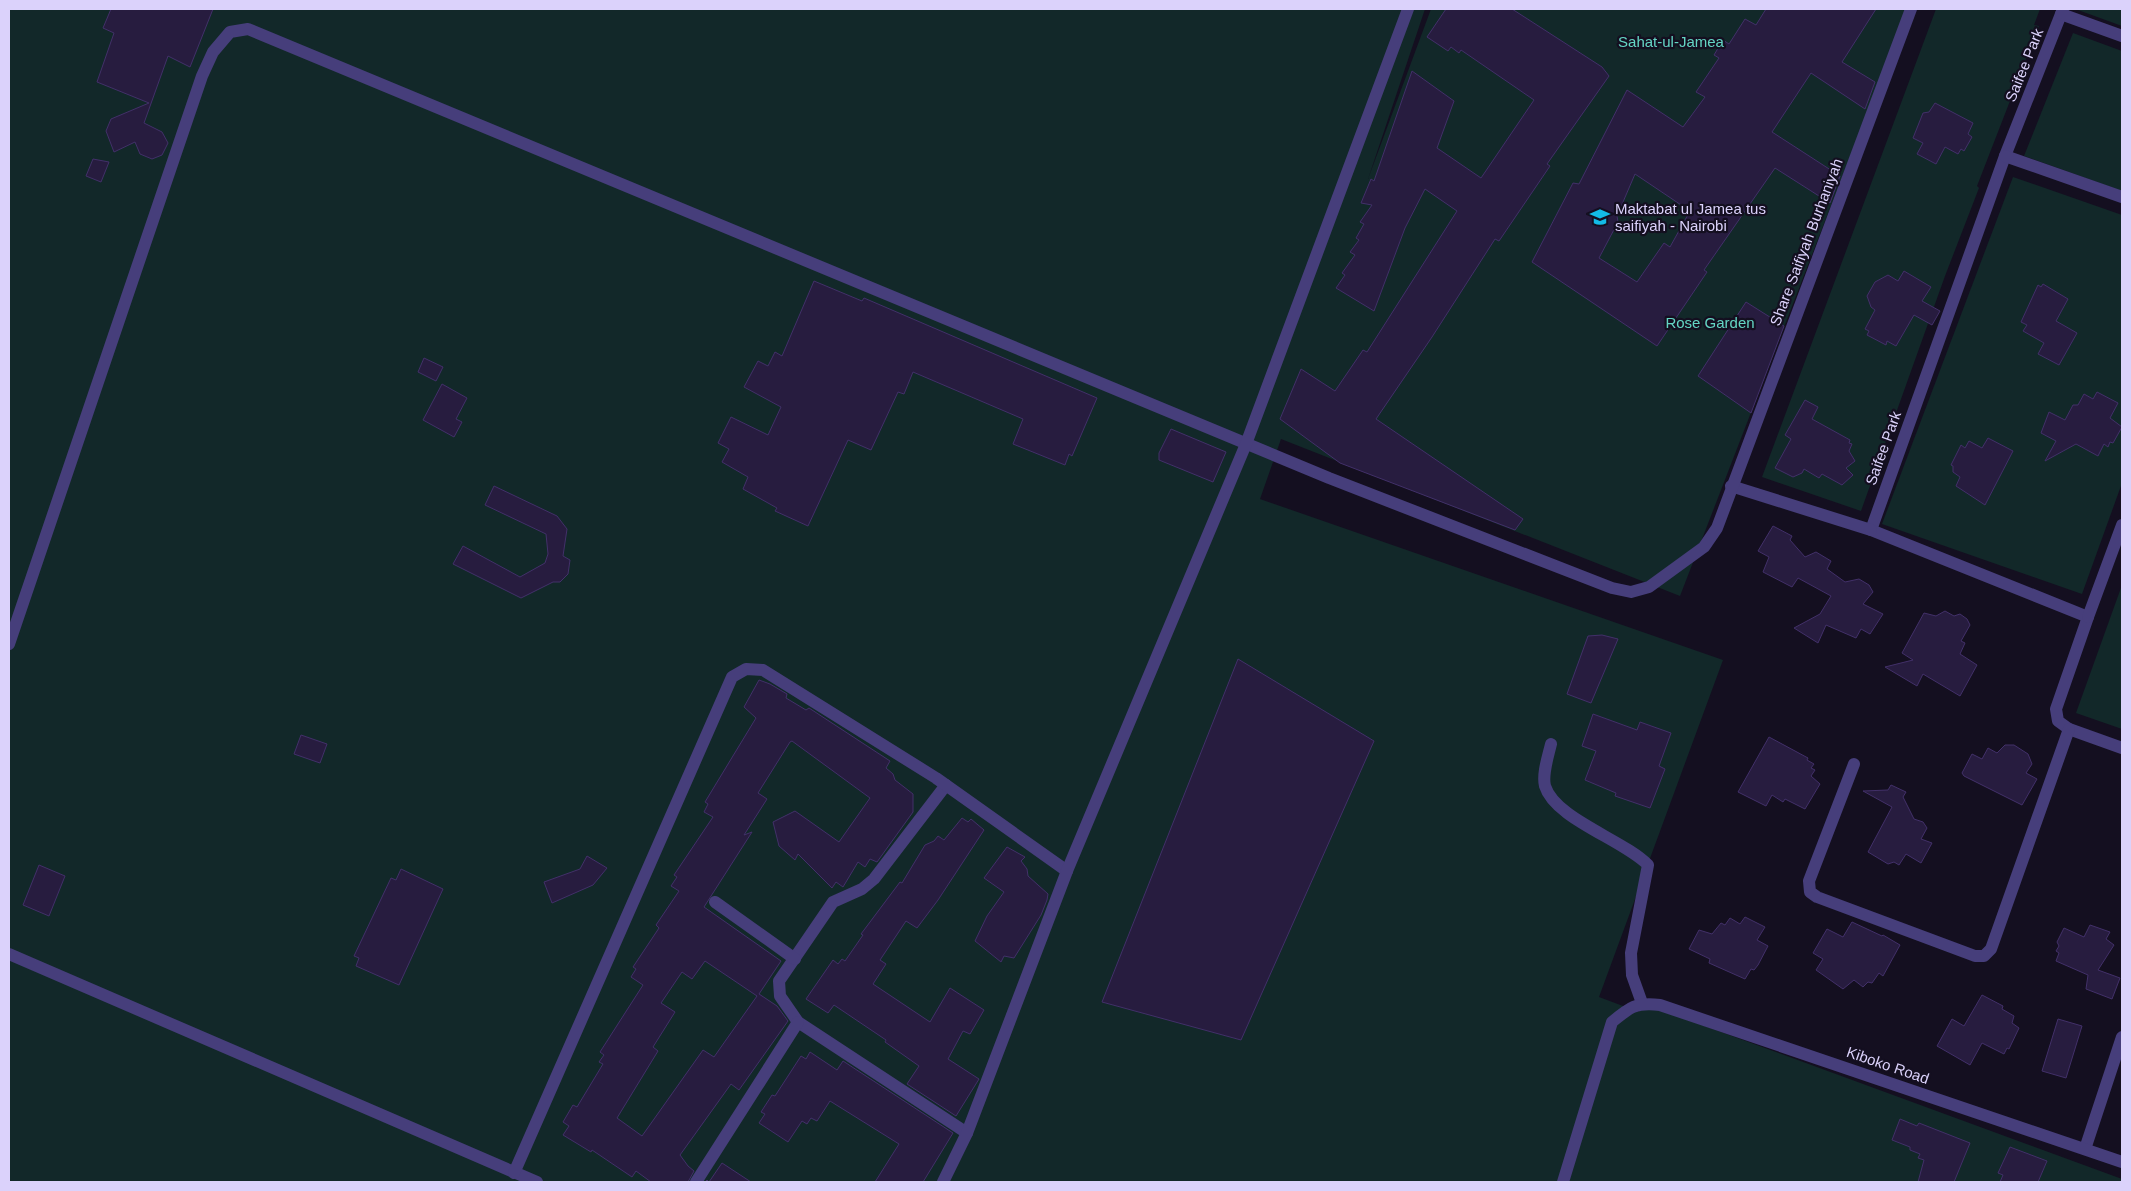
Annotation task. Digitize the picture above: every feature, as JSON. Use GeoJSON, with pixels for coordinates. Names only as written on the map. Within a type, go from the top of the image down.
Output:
{"type":"FeatureCollection","features":[{"type":"Feature","properties":{"kind":"street"},"geometry":{"type":"LineString","coordinates":[[943,1182],[967,1133],[1066,871],[1246,444],[1408,9]]}},
{"type":"Feature","properties":{"kind":"street","name":"Share Saifiyah Burhaniyah"},"geometry":{"type":"LineString","coordinates":[[9,644],[202,76],[214,52],[230,32],[248,29],[1246,444],[1612,588],[1631,592],[1649,587],[1704,547],[1717,528],[1731,486],[1911,9]]}},
{"type":"Feature","properties":{"kind":"street","name":"Saifee Park"},"geometry":{"type":"LineString","coordinates":[[1870,530],[2005,156],[2062,11],[2122,36]]}},
{"type":"Feature","properties":{"kind":"street"},"geometry":{"type":"LineString","coordinates":[[2005,156],[2122,197]]}},
{"type":"Feature","properties":{"kind":"street"},"geometry":{"type":"LineString","coordinates":[[1731,486],[1870,530],[2088,617]]}},
{"type":"Feature","properties":{"kind":"street"},"geometry":{"type":"LineString","coordinates":[[2122,525],[2056,709],[2058,720],[2069,729],[2122,748]]}},
{"type":"Feature","properties":{"kind":"street"},"geometry":{"type":"LineString","coordinates":[[514,1173],[732,677],[746,669],[764,670],[946,785],[1066,871]]}},
{"type":"Feature","properties":{"kind":"street"},"geometry":{"type":"LineString","coordinates":[[1854,764],[1810,881],[1810,892],[1817,897],[1974,956],[1984,956],[1991,949],[2069,729]]}},
{"type":"Feature","properties":{"kind":"street"},"geometry":{"type":"LineString","coordinates":[[1551,744],[1545,773],[1546,787],[1556,802],[1574,818],[1636,853],[1648,865],[1632,953],[1632,975],[1642,1003],[1628,1009],[1612,1022],[1563,1182]]}},
{"type":"Feature","properties":{"kind":"street"},"geometry":{"type":"LineString","coordinates":[[946,785],[874,879],[862,889],[833,902],[779,981],[780,996],[798,1022],[967,1133]]}},
{"type":"Feature","properties":{"kind":"street"},"geometry":{"type":"LineString","coordinates":[[715,902],[795,959]]}},
{"type":"Feature","properties":{"kind":"street"},"geometry":{"type":"LineString","coordinates":[[9,954],[537,1182]]}},
{"type":"Feature","properties":{"kind":"street","name":"Kiboko Road"},"geometry":{"type":"LineString","coordinates":[[1642,1003],[1660,1005],[2122,1162]]}},
{"type":"Feature","properties":{"kind":"street"},"geometry":{"type":"LineString","coordinates":[[696,1182],[798,1022]]}},
{"type":"Feature","properties":{"kind":"street"},"geometry":{"type":"LineString","coordinates":[[2085,1149],[2122,1037]]}},
{"type":"Feature","properties":{"kind":"green space"},"geometry":{"type":"Polygon","coordinates":[[[9,9],[1425,9],[1368,179],[1431,9],[1907,9],[1680,596],[1281,439],[1260,499],[1723,660],[1599,997],[1639,1012],[1642,1003],[2122,1179],[2122,1182],[9,1182],[9,9]]]}},
{"type":"Feature","properties":{"kind":"green space"},"geometry":{"type":"Polygon","coordinates":[[[1936,9],[2040,9],[2034,25],[2039,26],[1977,186],[1979,188],[1945,276],[1861,511],[1762,477],[1936,9]]]}},
{"type":"Feature","properties":{"kind":"green space"},"geometry":{"type":"Polygon","coordinates":[[[2122,9],[2122,26],[2078,10],[2122,9]]]}},
{"type":"Feature","properties":{"kind":"green space"},"geometry":{"type":"Polygon","coordinates":[[[2073,33],[2122,51],[2122,191],[2024,156],[2073,33]]]}},
{"type":"Feature","properties":{"kind":"green space"},"geometry":{"type":"Polygon","coordinates":[[[2013,177],[2122,215],[2122,483],[2082,594],[1882,524],[2013,177]]]}},
{"type":"Feature","properties":{"kind":"green space"},"geometry":{"type":"Polygon","coordinates":[[[2122,585],[2122,729],[2076,713],[2122,585]]]}},
{"type":"Feature","properties":{"kind":"building"},"geometry":{"type":"Polygon","coordinates":[[[111,9],[213,9],[190,67],[168,56],[144,123],[162,132],[168,143],[162,155],[152,159],[140,154],[135,142],[114,152],[106,131],[111,119],[149,103],[97,82],[114,33],[103,28],[111,9]]]}},
{"type":"Feature","properties":{"kind":"building"},"geometry":{"type":"Polygon","coordinates":[[[1446,9],[1512,9],[1602,67],[1609,76],[1547,164],[1550,166],[1499,241],[1495,239],[1376,419],[1523,519],[1515,530],[1340,463],[1280,419],[1301,369],[1335,391],[1363,350],[1367,352],[1457,211],[1425,189],[1405,228],[1374,311],[1336,288],[1345,275],[1342,273],[1355,255],[1350,252],[1359,240],[1356,238],[1364,224],[1360,222],[1372,205],[1361,203],[1371,179],[1374,181],[1412,71],[1454,101],[1437,148],[1481,178],[1534,100],[1461,50],[1459,53],[1451,47],[1448,51],[1427,37],[1446,9]]]}},
{"type":"Feature","properties":{"kind":"building"},"geometry":{"type":"Polygon","coordinates":[[[1766,9],[1876,9],[1842,62],[1875,82],[1865,109],[1811,73],[1772,132],[1840,176],[1830,203],[1775,168],[1704,270],[1707,272],[1657,346],[1532,262],[1573,183],[1579,184],[1627,90],[1683,127],[1705,97],[1696,92],[1719,58],[1714,55],[1723,40],[1729,44],[1745,19],[1756,25],[1766,9]],[[1635,174],[1617,216],[1618,222],[1599,258],[1637,282],[1664,243],[1670,247],[1690,211],[1635,174]]]}},
{"type":"Feature","properties":{"kind":"building"},"geometry":{"type":"Polygon","coordinates":[[[1935,103],[1973,123],[1968,134],[1972,137],[1964,151],[1961,149],[1958,154],[1945,147],[1936,164],[1917,154],[1923,143],[1913,138],[1923,113],[1929,112],[1935,103]]]}},
{"type":"Feature","properties":{"kind":"building"},"geometry":{"type":"Polygon","coordinates":[[[93,159],[109,162],[101,182],[86,176],[93,159]]]}},
{"type":"Feature","properties":{"kind":"building"},"geometry":{"type":"Polygon","coordinates":[[[1904,271],[1931,287],[1922,301],[1940,311],[1932,325],[1914,315],[1896,346],[1887,341],[1886,345],[1867,335],[1869,331],[1865,329],[1875,310],[1871,307],[1867,296],[1875,282],[1888,275],[1898,281],[1904,271]]]}},
{"type":"Feature","properties":{"kind":"building"},"geometry":{"type":"Polygon","coordinates":[[[814,281],[862,301],[864,298],[1097,398],[1072,456],[1069,454],[1065,465],[1013,444],[1023,419],[913,372],[904,394],[898,392],[871,450],[848,440],[808,526],[775,511],[777,508],[743,489],[748,477],[722,462],[729,449],[718,443],[731,417],[768,435],[781,407],[744,387],[758,361],[768,366],[775,352],[782,356],[814,281]]]}},
{"type":"Feature","properties":{"kind":"building"},"geometry":{"type":"Polygon","coordinates":[[[2043,284],[2068,299],[2056,321],[2077,333],[2059,365],[2038,354],[2044,343],[2023,331],[2027,325],[2021,322],[2038,285],[2041,287],[2043,284]]]}},
{"type":"Feature","properties":{"kind":"building"},"geometry":{"type":"Polygon","coordinates":[[[1746,302],[1784,326],[1751,413],[1698,376],[1746,302]]]}},
{"type":"Feature","properties":{"kind":"building"},"geometry":{"type":"Polygon","coordinates":[[[424,358],[443,367],[436,381],[418,372],[424,358]]]}},
{"type":"Feature","properties":{"kind":"building"},"geometry":{"type":"Polygon","coordinates":[[[442,384],[467,398],[456,419],[462,422],[454,437],[423,420],[442,384]]]}},
{"type":"Feature","properties":{"kind":"building"},"geometry":{"type":"Polygon","coordinates":[[[2097,392],[2118,403],[2110,418],[2122,427],[2113,443],[2110,442],[2108,447],[2104,444],[2098,456],[2076,444],[2045,461],[2056,441],[2041,433],[2049,412],[2065,420],[2073,405],[2078,405],[2084,394],[2093,399],[2097,392]]]}},
{"type":"Feature","properties":{"kind":"building"},"geometry":{"type":"Polygon","coordinates":[[[1805,400],[1818,407],[1812,419],[1850,440],[1849,443],[1852,444],[1849,451],[1855,461],[1846,468],[1853,475],[1842,485],[1822,474],[1819,478],[1804,469],[1802,473],[1793,477],[1775,468],[1791,439],[1785,435],[1805,400]]]}},
{"type":"Feature","properties":{"kind":"building"},"geometry":{"type":"Polygon","coordinates":[[[1171,429],[1226,452],[1213,482],[1159,460],[1159,453],[1171,429]]]}},
{"type":"Feature","properties":{"kind":"building"},"geometry":{"type":"Polygon","coordinates":[[[1988,438],[2013,451],[1985,505],[1956,486],[1960,477],[1953,472],[1953,466],[1951,465],[1961,445],[1965,448],[1969,441],[1982,448],[1988,438]]]}},
{"type":"Feature","properties":{"kind":"building"},"geometry":{"type":"Polygon","coordinates":[[[494,486],[557,516],[567,529],[563,556],[570,560],[568,574],[560,582],[553,582],[521,598],[453,564],[463,546],[520,577],[545,563],[548,554],[546,534],[485,505],[494,486]]]}},
{"type":"Feature","properties":{"kind":"building"},"geometry":{"type":"Polygon","coordinates":[[[1773,526],[1792,536],[1790,540],[1805,557],[1816,552],[1831,561],[1827,569],[1845,582],[1859,579],[1869,585],[1873,592],[1863,604],[1883,614],[1870,634],[1861,629],[1856,638],[1826,625],[1818,643],[1794,628],[1820,614],[1831,596],[1798,578],[1792,587],[1763,572],[1769,557],[1758,551],[1773,526]]]}},
{"type":"Feature","properties":{"kind":"building"},"geometry":{"type":"Polygon","coordinates":[[[1945,611],[1954,616],[1960,614],[1967,619],[1970,625],[1961,641],[1965,643],[1960,654],[1977,665],[1960,696],[1923,674],[1917,686],[1885,667],[1913,660],[1902,653],[1924,613],[1936,616],[1945,611]]]}},
{"type":"Feature","properties":{"kind":"building"},"geometry":{"type":"Polygon","coordinates":[[[1602,635],[1618,639],[1591,703],[1567,694],[1588,636],[1602,635]]]}},
{"type":"Feature","properties":{"kind":"building"},"geometry":{"type":"Polygon","coordinates":[[[1238,659],[1374,741],[1241,1040],[1102,1002],[1238,659]]]}},
{"type":"Feature","properties":{"kind":"building"},"geometry":{"type":"Polygon","coordinates":[[[759,680],[787,694],[786,698],[806,710],[809,708],[890,761],[886,768],[893,774],[895,780],[913,794],[913,812],[877,862],[870,859],[865,867],[858,862],[843,887],[836,882],[832,888],[798,854],[795,860],[779,846],[773,822],[795,811],[839,842],[870,798],[792,741],[790,742],[758,793],[767,799],[744,835],[752,832],[704,907],[781,961],[759,994],[777,1006],[788,1021],[739,1090],[731,1084],[680,1155],[694,1171],[688,1182],[651,1182],[636,1171],[632,1177],[592,1150],[591,1152],[563,1135],[569,1126],[563,1122],[573,1105],[577,1107],[603,1064],[599,1062],[604,1055],[600,1052],[643,985],[631,977],[636,969],[633,967],[659,928],[656,925],[679,891],[671,886],[677,877],[674,875],[713,817],[704,812],[708,804],[705,802],[756,718],[744,707],[759,680]],[[705,961],[692,979],[682,972],[661,1003],[675,1012],[653,1047],[658,1051],[617,1118],[642,1136],[703,1050],[714,1057],[757,996],[705,961]]]}},
{"type":"Feature","properties":{"kind":"building"},"geometry":{"type":"Polygon","coordinates":[[[1593,714],[1637,730],[1640,722],[1671,733],[1659,766],[1665,769],[1650,808],[1615,796],[1616,793],[1585,780],[1596,751],[1582,746],[1593,714]]]}},
{"type":"Feature","properties":{"kind":"building"},"geometry":{"type":"Polygon","coordinates":[[[301,735],[327,744],[320,763],[294,754],[301,735]]]}},
{"type":"Feature","properties":{"kind":"building"},"geometry":{"type":"Polygon","coordinates":[[[1769,737],[1808,758],[1807,760],[1814,764],[1811,768],[1815,770],[1811,776],[1820,784],[1805,809],[1785,799],[1783,802],[1772,795],[1766,806],[1738,792],[1769,737]]]}},
{"type":"Feature","properties":{"kind":"building"},"geometry":{"type":"Polygon","coordinates":[[[2005,745],[2014,745],[2028,754],[2032,764],[2026,773],[2037,779],[2022,805],[1964,776],[1962,773],[1972,754],[1982,759],[1988,748],[1997,753],[2005,745]]]}},
{"type":"Feature","properties":{"kind":"building"},"geometry":{"type":"Polygon","coordinates":[[[1891,785],[1906,792],[1903,797],[1914,819],[1923,822],[1927,828],[1921,839],[1932,843],[1921,863],[1906,854],[1899,865],[1894,862],[1888,864],[1868,852],[1892,807],[1863,791],[1888,790],[1891,785]]]}},
{"type":"Feature","properties":{"kind":"building"},"geometry":{"type":"Polygon","coordinates":[[[962,818],[968,822],[971,819],[984,830],[938,900],[917,928],[906,921],[880,960],[886,964],[873,984],[930,1022],[950,988],[984,1010],[970,1034],[963,1031],[948,1059],[979,1079],[956,1116],[907,1084],[919,1066],[885,1042],[886,1040],[834,1005],[828,1013],[806,999],[833,960],[838,964],[842,959],[845,961],[863,935],[861,934],[900,882],[902,883],[925,845],[934,841],[938,836],[944,840],[962,818]]]}},
{"type":"Feature","properties":{"kind":"building"},"geometry":{"type":"Polygon","coordinates":[[[1007,847],[1025,857],[1021,861],[1027,869],[1028,876],[1048,894],[1041,915],[1014,958],[1004,956],[1001,962],[975,941],[987,916],[1004,892],[984,878],[1007,847]]]}},
{"type":"Feature","properties":{"kind":"building"},"geometry":{"type":"Polygon","coordinates":[[[587,856],[607,868],[593,885],[552,903],[544,882],[580,869],[587,856]]]}},
{"type":"Feature","properties":{"kind":"building"},"geometry":{"type":"Polygon","coordinates":[[[39,865],[65,876],[49,916],[23,905],[39,865]]]}},
{"type":"Feature","properties":{"kind":"building"},"geometry":{"type":"Polygon","coordinates":[[[401,869],[443,889],[399,985],[356,966],[359,958],[354,956],[391,878],[396,880],[401,869]]]}},
{"type":"Feature","properties":{"kind":"building"},"geometry":{"type":"Polygon","coordinates":[[[1745,917],[1765,927],[1757,940],[1768,946],[1758,965],[1754,970],[1751,969],[1745,979],[1709,963],[1710,959],[1689,949],[1699,930],[1712,934],[1721,923],[1725,925],[1730,918],[1740,924],[1745,917]]]}},
{"type":"Feature","properties":{"kind":"building"},"geometry":{"type":"Polygon","coordinates":[[[1852,922],[1883,935],[1900,945],[1883,976],[1879,973],[1872,983],[1868,982],[1863,987],[1854,980],[1843,989],[1816,970],[1823,959],[1813,953],[1827,929],[1843,937],[1852,922]]]}},
{"type":"Feature","properties":{"kind":"building"},"geometry":{"type":"Polygon","coordinates":[[[2090,925],[2110,932],[2106,939],[2114,945],[2098,970],[2120,978],[2112,999],[2086,989],[2088,975],[2056,961],[2059,953],[2056,951],[2059,946],[2057,942],[2064,928],[2084,937],[2090,925]]]}},
{"type":"Feature","properties":{"kind":"building"},"geometry":{"type":"Polygon","coordinates":[[[1982,995],[2003,1006],[2002,1009],[2014,1016],[2012,1023],[2019,1028],[2009,1049],[2007,1048],[2004,1054],[1982,1043],[1970,1065],[1937,1046],[1952,1019],[1964,1026],[1982,995]]]}},
{"type":"Feature","properties":{"kind":"building"},"geometry":{"type":"Polygon","coordinates":[[[2058,1019],[2082,1026],[2066,1078],[2042,1071],[2058,1019]]]}},
{"type":"Feature","properties":{"kind":"building"},"geometry":{"type":"Polygon","coordinates":[[[810,1052],[837,1070],[843,1061],[953,1133],[923,1182],[875,1182],[899,1144],[830,1101],[817,1121],[811,1118],[807,1124],[802,1121],[788,1142],[759,1123],[765,1114],[761,1112],[772,1095],[775,1096],[801,1056],[806,1059],[810,1052]]]}},
{"type":"Feature","properties":{"kind":"building"},"geometry":{"type":"Polygon","coordinates":[[[1900,1119],[1917,1126],[1919,1123],[1970,1143],[1954,1182],[1918,1182],[1924,1160],[1918,1158],[1920,1154],[1910,1150],[1910,1147],[1892,1140],[1900,1119]]]}},
{"type":"Feature","properties":{"kind":"building"},"geometry":{"type":"Polygon","coordinates":[[[2010,1147],[2047,1161],[2038,1182],[2000,1182],[2003,1175],[1998,1173],[2010,1147]]]}},
{"type":"Feature","properties":{"kind":"building"},"geometry":{"type":"Polygon","coordinates":[[[722,1163],[751,1182],[709,1182],[722,1163]]]}},
{"type":"Feature","properties":{"kind":"place","name":"Maktabat ul Jamea tus saifiyah - Nairobi"},"geometry":{"type":"Point","coordinates":[1600,217]}},
{"type":"Feature","properties":{"kind":"park label","name":"Sahat-ul-Jamea"},"geometry":{"type":"Point","coordinates":[1671,41]}},
{"type":"Feature","properties":{"kind":"park label","name":"Rose Garden"},"geometry":{"type":"Point","coordinates":[1710,322]}}]}
